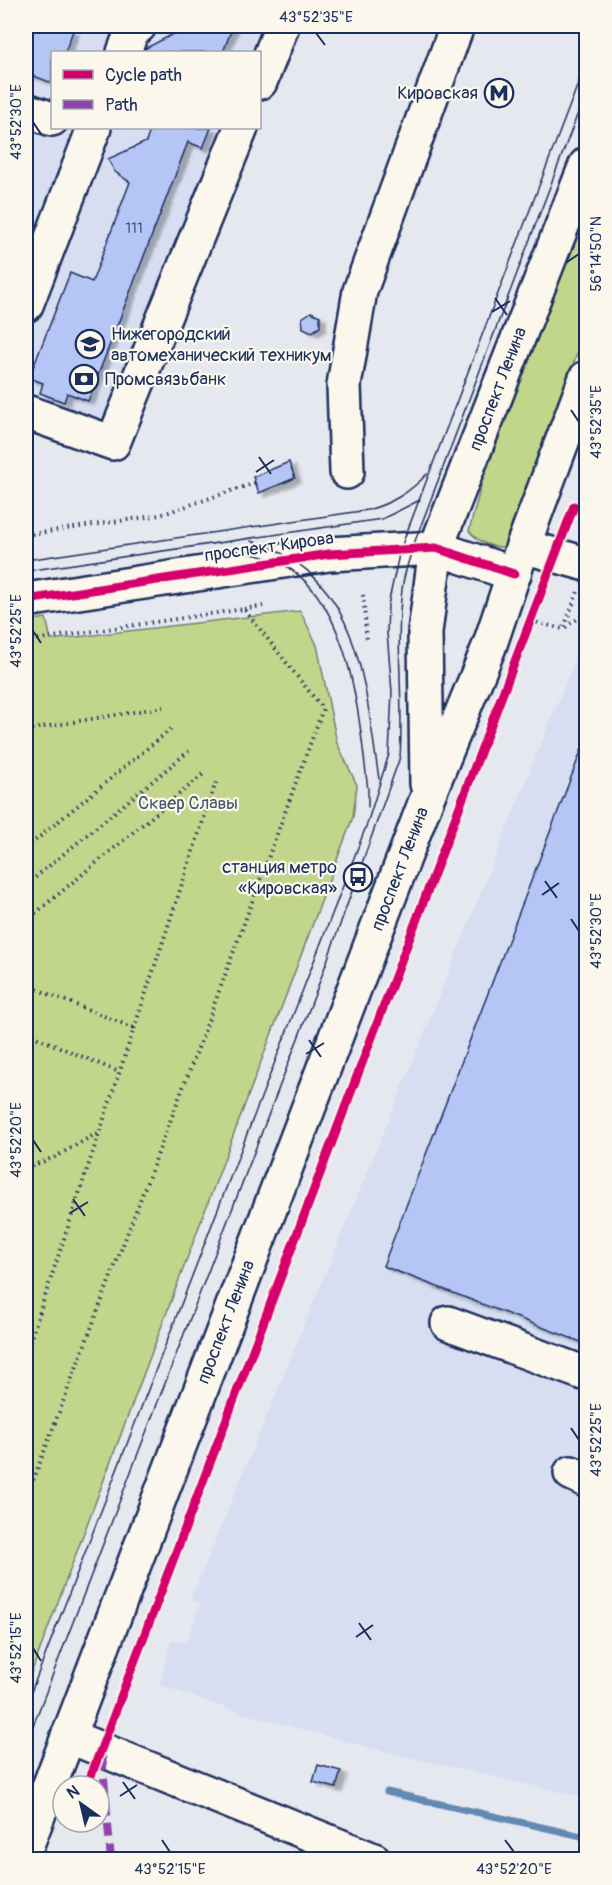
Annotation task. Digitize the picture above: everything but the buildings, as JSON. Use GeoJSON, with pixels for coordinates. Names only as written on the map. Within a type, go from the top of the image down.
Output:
{"type":"FeatureCollection","features":[{"type":"Feature","properties":{"kind":"main road"},"geometry":{"type":"LineString","coordinates":[[261,79],[282,26]]}},
{"type":"Feature","properties":{"kind":"main road"},"geometry":{"type":"LineString","coordinates":[[347,472],[344,385],[360,291],[457,26]]}},
{"type":"Feature","properties":{"kind":"main road"},"geometry":{"type":"LineString","coordinates":[[26,110],[51,120]]}},
{"type":"Feature","properties":{"kind":"main road"},"geometry":{"type":"LineString","coordinates":[[26,412],[113,443],[241,129]]}},
{"type":"Feature","properties":{"kind":"main road"},"geometry":{"type":"LineString","coordinates":[[26,305],[87,130]]}},
{"type":"Feature","properties":{"kind":"main road","name":"проспект Ленина"},"geometry":{"type":"LineString","coordinates":[[427,798],[425,632],[436,548],[586,165]]}},
{"type":"Feature","properties":{"kind":"main road","name":"проспект Ленина"},"geometry":{"type":"LineString","coordinates":[[26,1847],[427,798],[489,647],[586,378]]}},
{"type":"Feature","properties":{"kind":"main road","name":"проспект Кирова"},"geometry":{"type":"LineString","coordinates":[[26,600],[329,554],[436,548],[519,560],[584,574]]}},
{"type":"Feature","properties":{"kind":"main road"},"geometry":{"type":"LineString","coordinates":[[448,1323],[586,1374]]}},
{"type":"Feature","properties":{"kind":"main road"},"geometry":{"type":"LineString","coordinates":[[68,1736],[374,1860]]}},
{"type":"Feature","properties":{"kind":"path"},"geometry":{"type":"LineString","coordinates":[[26,535],[160,515],[255,483]]}},
{"type":"Feature","properties":{"kind":"path"},"geometry":{"type":"LineString","coordinates":[[570,516],[574,506],[586,497]]}},
{"type":"Feature","properties":{"kind":"path"},"geometry":{"type":"LineString","coordinates":[[563,628],[584,574]]}},
{"type":"Feature","properties":{"kind":"path"},"geometry":{"type":"LineString","coordinates":[[363,595],[367,640]]}},
{"type":"Feature","properties":{"kind":"path"},"geometry":{"type":"LineString","coordinates":[[26,641],[263,606]]}},
{"type":"Feature","properties":{"kind":"path"},"geometry":{"type":"LineString","coordinates":[[26,1499],[208,1022],[323,709],[244,609]]}},
{"type":"Feature","properties":{"kind":"path"},"geometry":{"type":"LineString","coordinates":[[526,632],[535,610]]}},
{"type":"Feature","properties":{"kind":"path"},"geometry":{"type":"LineString","coordinates":[[531,621],[563,628],[586,613]]}},
{"type":"Feature","properties":{"kind":"path"},"geometry":{"type":"LineString","coordinates":[[26,730],[163,707]]}},
{"type":"Feature","properties":{"kind":"path"},"geometry":{"type":"LineString","coordinates":[[26,848],[171,729]]}},
{"type":"Feature","properties":{"kind":"path"},"geometry":{"type":"LineString","coordinates":[[26,885],[189,751]]}},
{"type":"Feature","properties":{"kind":"path"},"geometry":{"type":"LineString","coordinates":[[26,921],[206,772]]}},
{"type":"Feature","properties":{"kind":"path"},"geometry":{"type":"LineString","coordinates":[[26,1353],[216,782]]}},
{"type":"Feature","properties":{"kind":"path"},"geometry":{"type":"LineString","coordinates":[[26,985],[134,1028]]}},
{"type":"Feature","properties":{"kind":"path"},"geometry":{"type":"LineString","coordinates":[[26,1033],[119,1072]]}},
{"type":"Feature","properties":{"kind":"path"},"geometry":{"type":"LineString","coordinates":[[26,1168],[55,1157],[99,1132]]}},
{"type":"Feature","properties":{"kind":"path"},"geometry":{"type":"LineString","coordinates":[[26,1481],[28,1493]]}},
{"type":"Feature","properties":{"kind":"shaded area","name":"Нижегородский автомеханический техникум"},"geometry":{"type":"Polygon","coordinates":[[[26,26],[282,26],[261,51],[51,51],[51,129],[241,129],[113,443],[26,412],[26,26]]]}},
{"type":"Feature","properties":{"kind":"shaded area"},"geometry":{"type":"Polygon","coordinates":[[[586,632],[586,1798],[370,1748],[235,1711],[159,1685],[171,1640],[185,1642],[188,1638],[200,1604],[191,1599],[406,1078],[586,632]]]}},
{"type":"Feature","properties":{"kind":"green space"},"geometry":{"type":"Polygon","coordinates":[[[586,211],[586,329],[507,546],[491,546],[469,531],[482,482],[586,211]]]}},
{"type":"Feature","properties":{"kind":"green space","name":"Сквер Славы"},"geometry":{"type":"Polygon","coordinates":[[[300,611],[317,645],[337,743],[357,785],[353,817],[26,1687],[26,621],[46,618],[51,640],[300,611]]]}},
{"type":"Feature","properties":{"kind":"waterway"},"geometry":{"type":"LineString","coordinates":[[387,1792],[586,1837]]}},
{"type":"Feature","properties":{"kind":"tram line"},"geometry":{"type":"LineString","coordinates":[[26,1705],[367,824],[389,754],[392,692],[387,633],[388,605],[400,550],[586,63]]}},
{"type":"Feature","properties":{"kind":"tram line"},"geometry":{"type":"LineString","coordinates":[[26,1744],[317,989],[400,757],[399,631],[406,569],[586,92]]}},
{"type":"Feature","properties":{"kind":"tram line"},"geometry":{"type":"LineString","coordinates":[[26,560],[368,510],[400,496],[414,487],[427,474]]}},
{"type":"Feature","properties":{"kind":"tram line"},"geometry":{"type":"LineString","coordinates":[[26,571],[382,519],[420,500]]}},
{"type":"Feature","properties":{"kind":"tram line"},"geometry":{"type":"LineString","coordinates":[[251,541],[287,556],[315,578],[336,605],[351,636],[361,670],[379,779]]}},
{"type":"Feature","properties":{"kind":"tram line"},"geometry":{"type":"LineString","coordinates":[[215,550],[255,555],[278,562],[303,579],[322,602],[337,631],[355,696],[361,730],[368,807]]}},
{"type":"Feature","properties":{"kind":"marked path"},"geometry":{"type":"LineString","coordinates":[[102,1755],[111,1860]]}},
{"type":"Feature","properties":{"kind":"cycle path"},"geometry":{"type":"LineString","coordinates":[[92,1774],[574,506]]}},
{"type":"Feature","properties":{"kind":"cycle path"},"geometry":{"type":"LineString","coordinates":[[26,600],[329,554],[436,548],[514,574]]}},
{"type":"Feature","properties":{"kind":"place","name":"Кировская"},"geometry":{"type":"Point","coordinates":[499,93]}},
{"type":"Feature","properties":{"kind":"place","name":"Нижегородский автомеханический техникум"},"geometry":{"type":"Point","coordinates":[90,344]}},
{"type":"Feature","properties":{"kind":"place","name":"Промсвязьбанк"},"geometry":{"type":"Point","coordinates":[84,379]}},
{"type":"Feature","properties":{"kind":"place","name":"станция метро «Кировская»"},"geometry":{"type":"Point","coordinates":[358,877]}}]}
